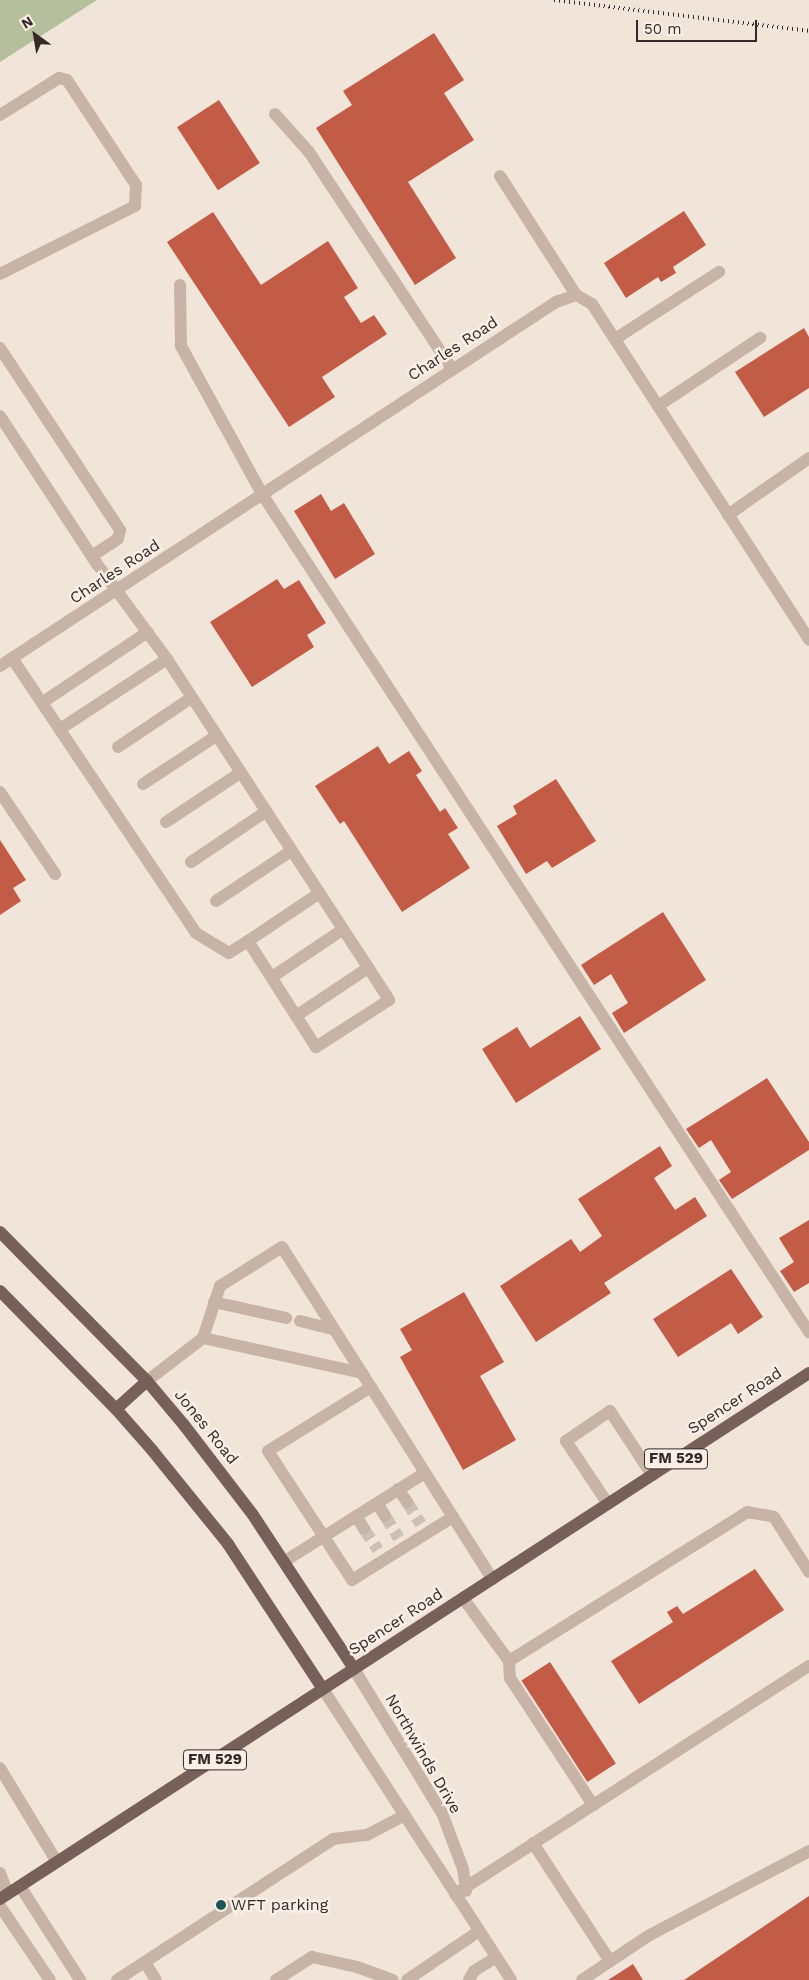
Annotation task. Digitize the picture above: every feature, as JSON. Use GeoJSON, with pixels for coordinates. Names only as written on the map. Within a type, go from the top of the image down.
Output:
{"type":"FeatureCollection","features":[{"type":"Feature","properties":{"kind":"main road","name":"Jones Road"},"geometry":{"type":"LineString","coordinates":[[0,1232],[147,1381],[220,1469],[285,1561],[354,1669]]}},
{"type":"Feature","properties":{"kind":"main road"},"geometry":{"type":"LineString","coordinates":[[0,1291],[116,1408],[228,1544],[323,1689]]}},
{"type":"Feature","properties":{"kind":"main road","name":"Spencer Road"},"geometry":{"type":"LineString","coordinates":[[4,1897],[809,1373]]}},
{"type":"Feature","properties":{"kind":"main road"},"geometry":{"type":"LineString","coordinates":[[116,1408],[147,1381]]}},
{"type":"Feature","properties":{"kind":"street"},"geometry":{"type":"LineString","coordinates":[[0,115],[59,78],[67,80],[136,185],[135,206],[0,274]]}},
{"type":"Feature","properties":{"kind":"street"},"geometry":{"type":"LineString","coordinates":[[275,114],[309,152],[452,369]]}},
{"type":"Feature","properties":{"kind":"street"},"geometry":{"type":"LineString","coordinates":[[500,176],[576,295],[592,304],[809,640]]}},
{"type":"Feature","properties":{"kind":"street"},"geometry":{"type":"LineString","coordinates":[[615,339],[719,272]]}},
{"type":"Feature","properties":{"kind":"street"},"geometry":{"type":"LineString","coordinates":[[180,285],[181,346],[262,494],[809,1332]]}},
{"type":"Feature","properties":{"kind":"street","name":"Charles Road"},"geometry":{"type":"LineString","coordinates":[[0,666],[118,591],[262,494],[556,302],[576,295]]}},
{"type":"Feature","properties":{"kind":"street"},"geometry":{"type":"LineString","coordinates":[[658,406],[760,338]]}},
{"type":"Feature","properties":{"kind":"street"},"geometry":{"type":"LineString","coordinates":[[0,348],[120,530],[118,538],[92,556]]}},
{"type":"Feature","properties":{"kind":"street"},"geometry":{"type":"LineString","coordinates":[[0,416],[92,556],[167,660],[388,1000],[316,1047],[248,941]]}},
{"type":"Feature","properties":{"kind":"street"},"geometry":{"type":"LineString","coordinates":[[728,514],[809,458]]}},
{"type":"Feature","properties":{"kind":"street"},"geometry":{"type":"LineString","coordinates":[[43,702],[148,632]]}},
{"type":"Feature","properties":{"kind":"street"},"geometry":{"type":"LineString","coordinates":[[12,658],[196,933],[229,953],[318,894]]}},
{"type":"Feature","properties":{"kind":"street"},"geometry":{"type":"LineString","coordinates":[[60,729],[167,660]]}},
{"type":"Feature","properties":{"kind":"street"},"geometry":{"type":"LineString","coordinates":[[118,747],[191,698]]}},
{"type":"Feature","properties":{"kind":"street"},"geometry":{"type":"LineString","coordinates":[[143,784],[216,736]]}},
{"type":"Feature","properties":{"kind":"street"},"geometry":{"type":"LineString","coordinates":[[166,822],[240,773]]}},
{"type":"Feature","properties":{"kind":"street"},"geometry":{"type":"LineString","coordinates":[[0,792],[55,874]]}},
{"type":"Feature","properties":{"kind":"street"},"geometry":{"type":"LineString","coordinates":[[191,862],[265,812]]}},
{"type":"Feature","properties":{"kind":"street"},"geometry":{"type":"LineString","coordinates":[[216,901],[291,851]]}},
{"type":"Feature","properties":{"kind":"street"},"geometry":{"type":"LineString","coordinates":[[272,977],[342,930]]}},
{"type":"Feature","properties":{"kind":"street"},"geometry":{"type":"LineString","coordinates":[[296,1016],[368,968]]}},
{"type":"Feature","properties":{"kind":"street"},"geometry":{"type":"LineString","coordinates":[[147,1381],[203,1338],[220,1286],[282,1247],[492,1579]]}},
{"type":"Feature","properties":{"kind":"street"},"geometry":{"type":"LineString","coordinates":[[214,1302],[286,1318]]}},
{"type":"Feature","properties":{"kind":"street"},"geometry":{"type":"LineString","coordinates":[[300,1321],[333,1328]]}},
{"type":"Feature","properties":{"kind":"street"},"geometry":{"type":"LineString","coordinates":[[203,1338],[362,1373]]}},
{"type":"Feature","properties":{"kind":"street"},"geometry":{"type":"LineString","coordinates":[[370,1387],[268,1451],[352,1580],[381,1555],[424,1529],[453,1517]]}},
{"type":"Feature","properties":{"kind":"street"},"geometry":{"type":"LineString","coordinates":[[608,1504],[566,1441],[610,1411],[652,1475]]}},
{"type":"Feature","properties":{"kind":"street"},"geometry":{"type":"LineString","coordinates":[[285,1561],[425,1473]]}},
{"type":"Feature","properties":{"kind":"street"},"geometry":{"type":"LineString","coordinates":[[398,1490],[407,1502]]}},
{"type":"Feature","properties":{"kind":"street"},"geometry":{"type":"LineString","coordinates":[[377,1503],[385,1516]]}},
{"type":"Feature","properties":{"kind":"street"},"geometry":{"type":"LineString","coordinates":[[509,1661],[747,1512],[774,1517],[809,1572]]}},
{"type":"Feature","properties":{"kind":"street"},"geometry":{"type":"LineString","coordinates":[[356,1516],[364,1529]]}},
{"type":"Feature","properties":{"kind":"street"},"geometry":{"type":"LineString","coordinates":[[463,1598],[509,1661],[510,1678],[592,1805]]}},
{"type":"Feature","properties":{"kind":"street"},"geometry":{"type":"LineString","coordinates":[[460,1890],[809,1666]]}},
{"type":"Feature","properties":{"kind":"street","name":"Northwinds Drive"},"geometry":{"type":"LineString","coordinates":[[354,1669],[442,1813],[463,1869],[460,1890]]}},
{"type":"Feature","properties":{"kind":"street","name":"Northwinds Drive"},"geometry":{"type":"LineString","coordinates":[[323,1689],[405,1815],[460,1890],[469,1916],[511,1980]]}},
{"type":"Feature","properties":{"kind":"street"},"geometry":{"type":"LineString","coordinates":[[0,1768],[57,1862]]}},
{"type":"Feature","properties":{"kind":"street"},"geometry":{"type":"LineString","coordinates":[[117,1980],[333,1840],[367,1835],[405,1815]]}},
{"type":"Feature","properties":{"kind":"street"},"geometry":{"type":"LineString","coordinates":[[533,1843],[610,1961]]}},
{"type":"Feature","properties":{"kind":"street"},"geometry":{"type":"LineString","coordinates":[[582,1980],[648,1936],[809,1851]]}},
{"type":"Feature","properties":{"kind":"street"},"geometry":{"type":"LineString","coordinates":[[0,1873],[4,1897]]}},
{"type":"Feature","properties":{"kind":"street"},"geometry":{"type":"LineString","coordinates":[[20,1886],[80,1980]]}},
{"type":"Feature","properties":{"kind":"street"},"geometry":{"type":"LineString","coordinates":[[0,1906],[50,1980]]}},
{"type":"Feature","properties":{"kind":"street"},"geometry":{"type":"LineString","coordinates":[[407,1980],[479,1931]]}},
{"type":"Feature","properties":{"kind":"street"},"geometry":{"type":"LineString","coordinates":[[469,1980],[474,1971],[496,1957]]}},
{"type":"Feature","properties":{"kind":"street"},"geometry":{"type":"LineString","coordinates":[[276,1980],[312,1958],[357,1967],[393,1980]]}},
{"type":"Feature","properties":{"kind":"street"},"geometry":{"type":"LineString","coordinates":[[145,1962],[156,1980]]}},
{"type":"Feature","properties":{"kind":"green space"},"geometry":{"type":"Polygon","coordinates":[[[0,0],[97,0],[0,62],[0,0]]]}},
{"type":"Feature","properties":{"kind":"building"},"geometry":{"type":"Polygon","coordinates":[[[434,33],[464,80],[444,93],[474,140],[408,182],[456,258],[415,285],[316,128],[352,105],[343,91],[434,33]]]}},
{"type":"Feature","properties":{"kind":"building"},"geometry":{"type":"Polygon","coordinates":[[[219,100],[260,163],[218,190],[177,127],[219,100]]]}},
{"type":"Feature","properties":{"kind":"building"},"geometry":{"type":"Polygon","coordinates":[[[684,211],[706,245],[673,267],[676,273],[661,282],[658,277],[626,298],[604,263],[684,211]]]}},
{"type":"Feature","properties":{"kind":"building"},"geometry":{"type":"Polygon","coordinates":[[[213,212],[261,285],[328,241],[358,288],[344,297],[361,323],[374,315],[387,334],[322,377],[335,397],[289,427],[167,242],[213,212]]]}},
{"type":"Feature","properties":{"kind":"building"},"geometry":{"type":"Polygon","coordinates":[[[804,328],[809,337],[809,388],[764,417],[735,372],[804,328]]]}},
{"type":"Feature","properties":{"kind":"building"},"geometry":{"type":"Polygon","coordinates":[[[321,494],[331,511],[344,503],[375,554],[335,579],[294,511],[321,494]]]}},
{"type":"Feature","properties":{"kind":"building"},"geometry":{"type":"Polygon","coordinates":[[[277,579],[284,589],[299,580],[326,623],[307,635],[314,647],[252,687],[210,622],[277,579]]]}},
{"type":"Feature","properties":{"kind":"building"},"geometry":{"type":"Polygon","coordinates":[[[378,746],[389,764],[409,751],[422,771],[416,775],[440,812],[445,808],[458,828],[448,834],[470,868],[402,912],[344,821],[340,824],[315,786],[378,746]]]}},
{"type":"Feature","properties":{"kind":"building"},"geometry":{"type":"Polygon","coordinates":[[[556,779],[596,841],[552,868],[547,861],[526,874],[497,826],[517,814],[513,806],[556,779]]]}},
{"type":"Feature","properties":{"kind":"building"},"geometry":{"type":"Polygon","coordinates":[[[0,840],[26,880],[13,888],[21,901],[0,915],[0,840]]]}},
{"type":"Feature","properties":{"kind":"building"},"geometry":{"type":"Polygon","coordinates":[[[663,912],[706,980],[624,1033],[612,1013],[628,1003],[611,974],[594,985],[581,965],[663,912]]]}},
{"type":"Feature","properties":{"kind":"building"},"geometry":{"type":"Polygon","coordinates":[[[580,1016],[601,1049],[516,1103],[482,1049],[517,1027],[530,1048],[580,1016]]]}},
{"type":"Feature","properties":{"kind":"building"},"geometry":{"type":"Polygon","coordinates":[[[767,1078],[809,1142],[809,1150],[732,1199],[719,1180],[731,1172],[711,1140],[699,1148],[686,1129],[767,1078]]]}},
{"type":"Feature","properties":{"kind":"building"},"geometry":{"type":"Polygon","coordinates":[[[660,1146],[672,1166],[654,1178],[675,1210],[695,1197],[707,1216],[604,1283],[611,1293],[536,1342],[500,1286],[571,1239],[580,1252],[602,1236],[578,1199],[660,1146]]]}},
{"type":"Feature","properties":{"kind":"building"},"geometry":{"type":"Polygon","coordinates":[[[809,1220],[809,1283],[794,1292],[780,1271],[794,1262],[779,1238],[809,1220]]]}},
{"type":"Feature","properties":{"kind":"building"},"geometry":{"type":"Polygon","coordinates":[[[731,1269],[763,1317],[738,1334],[731,1323],[678,1357],[653,1319],[731,1269]]]}},
{"type":"Feature","properties":{"kind":"building"},"geometry":{"type":"Polygon","coordinates":[[[464,1292],[504,1362],[480,1376],[516,1440],[463,1470],[400,1357],[412,1350],[400,1329],[464,1292]]]}},
{"type":"Feature","properties":{"kind":"building"},"geometry":{"type":"Polygon","coordinates":[[[755,1569],[784,1610],[639,1704],[611,1661],[673,1622],[667,1612],[677,1606],[683,1614],[755,1569]]]}},
{"type":"Feature","properties":{"kind":"building"},"geometry":{"type":"Polygon","coordinates":[[[550,1662],[616,1763],[587,1782],[521,1681],[550,1662]]]}},
{"type":"Feature","properties":{"kind":"building"},"geometry":{"type":"Polygon","coordinates":[[[809,1896],[809,1980],[684,1980],[809,1896]]]}},
{"type":"Feature","properties":{"kind":"building"},"geometry":{"type":"Polygon","coordinates":[[[633,1964],[643,1980],[608,1980],[633,1964]]]}},
{"type":"Feature","properties":{"kind":"tunnel"},"geometry":{"type":"LineString","coordinates":[[407,1502],[421,1524]]}},
{"type":"Feature","properties":{"kind":"tunnel"},"geometry":{"type":"LineString","coordinates":[[385,1516],[399,1538]]}},
{"type":"Feature","properties":{"kind":"tunnel"},"geometry":{"type":"LineString","coordinates":[[364,1529],[378,1550]]}},
{"type":"Feature","properties":{"kind":"railway"},"geometry":{"type":"LineString","coordinates":[[554,0],[809,31]]}},
{"type":"Feature","properties":{"kind":"place","name":"WFT parking"},"geometry":{"type":"Point","coordinates":[221,1905]}}]}
